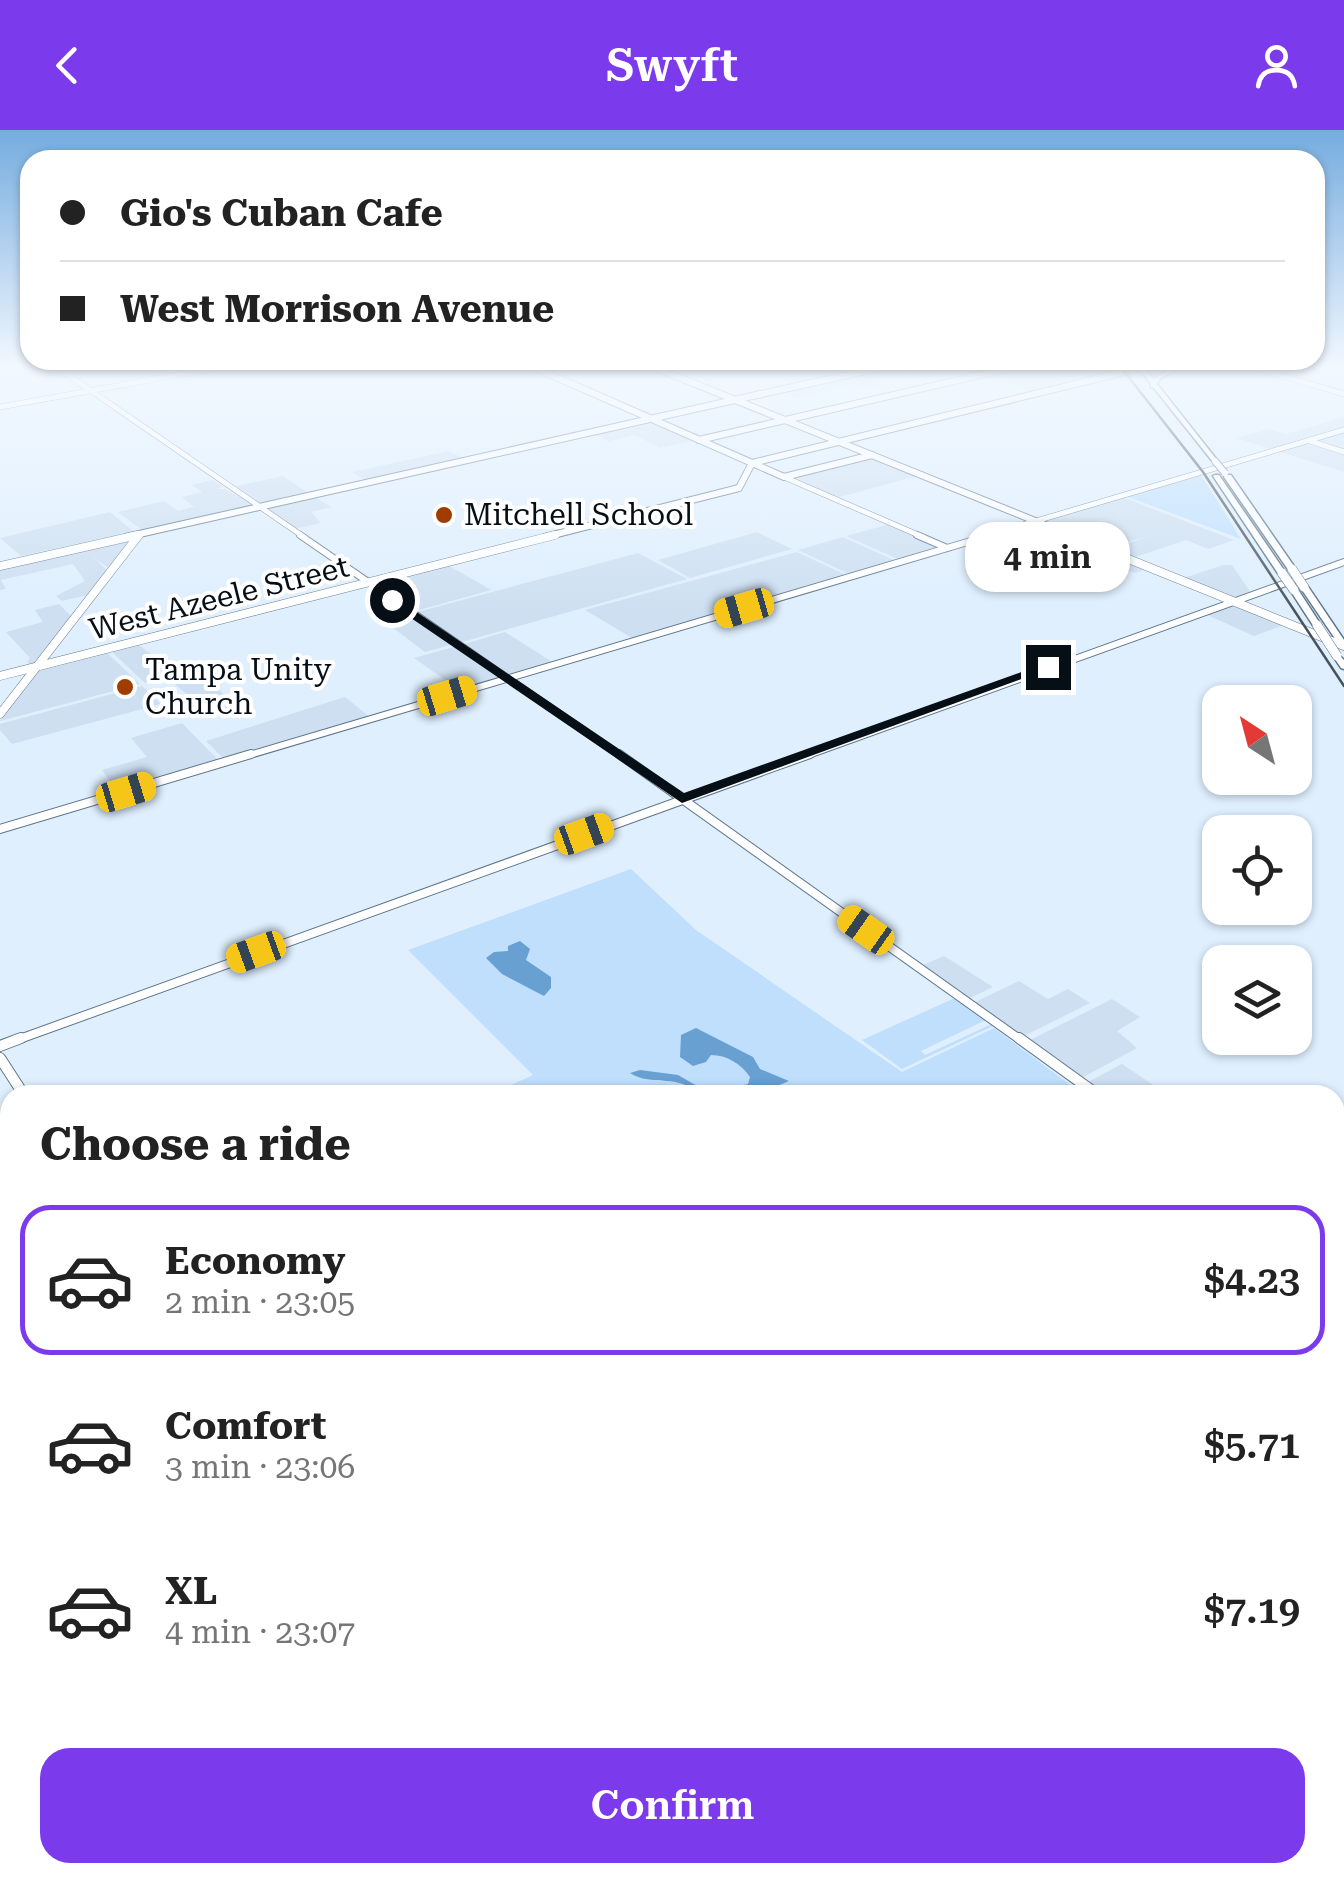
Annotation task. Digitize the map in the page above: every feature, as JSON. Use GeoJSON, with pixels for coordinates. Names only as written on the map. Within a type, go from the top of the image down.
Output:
{"type":"FeatureCollection","features":[{"type":"Feature","properties":{"kind":"highway"},"geometry":{"type":"LineString","coordinates":[[1200,448],[1211,462]]}},
{"type":"Feature","properties":{"kind":"highway"},"geometry":{"type":"LineString","coordinates":[[1200,448],[1344,646]]}},
{"type":"Feature","properties":{"kind":"highway"},"geometry":{"type":"LineString","coordinates":[[1299,588],[1317,626],[1341,661]]}},
{"type":"Feature","properties":{"kind":"main road"},"geometry":{"type":"LineString","coordinates":[[0,564],[517,448]]}},
{"type":"Feature","properties":{"kind":"main road"},"geometry":{"type":"LineString","coordinates":[[717,448],[784,477],[872,455]]}},
{"type":"Feature","properties":{"kind":"main road"},"geometry":{"type":"LineString","coordinates":[[752,463],[812,448]]}},
{"type":"Feature","properties":{"kind":"main road"},"geometry":{"type":"LineString","coordinates":[[854,448],[1344,646]]}},
{"type":"Feature","properties":{"kind":"main road","name":"West Azeele Street"},"geometry":{"type":"LineString","coordinates":[[0,676],[739,488],[752,463]]}},
{"type":"Feature","properties":{"kind":"main road"},"geometry":{"type":"LineString","coordinates":[[131,547],[184,523]]}},
{"type":"Feature","properties":{"kind":"main road"},"geometry":{"type":"LineString","coordinates":[[0,564],[152,530]]}},
{"type":"Feature","properties":{"kind":"main road"},"geometry":{"type":"LineString","coordinates":[[0,714],[137,537],[152,530]]}},
{"type":"Feature","properties":{"kind":"street"},"geometry":{"type":"LineString","coordinates":[[173,448],[682,798],[1084,1085]]}},
{"type":"Feature","properties":{"kind":"street"},"geometry":{"type":"LineString","coordinates":[[0,829],[1282,448]]}},
{"type":"Feature","properties":{"kind":"street"},"geometry":{"type":"LineString","coordinates":[[784,477],[948,548]]}},
{"type":"Feature","properties":{"kind":"street"},"geometry":{"type":"LineString","coordinates":[[0,1046],[1344,562]]}},
{"type":"Feature","properties":{"kind":"street"},"geometry":{"type":"LineString","coordinates":[[0,1058],[18,1085]]}},
{"type":"Feature","properties":{"kind":"shaded area"},"geometry":{"type":"Polygon","coordinates":[[[1267,448],[1344,448],[1344,472],[1267,448]]]}},
{"type":"Feature","properties":{"kind":"shaded area"},"geometry":{"type":"Polygon","coordinates":[[[449,451],[465,459],[367,481],[352,472],[449,451]]]}},
{"type":"Feature","properties":{"kind":"shaded area"},"geometry":{"type":"Polygon","coordinates":[[[872,456],[921,475],[836,498],[787,477],[872,456]]]}},
{"type":"Feature","properties":{"kind":"shaded area"},"geometry":{"type":"Polygon","coordinates":[[[1201,475],[1241,539],[1128,497],[1201,475]]]}},
{"type":"Feature","properties":{"kind":"shaded area"},"geometry":{"type":"Polygon","coordinates":[[[283,476],[310,494],[259,505],[236,486],[283,476]]]}},
{"type":"Feature","properties":{"kind":"shaded area"},"geometry":{"type":"Polygon","coordinates":[[[213,480],[222,486],[218,489],[255,506],[142,530],[118,512],[164,501],[178,511],[194,507],[182,497],[202,492],[192,485],[213,480]]]}},
{"type":"Feature","properties":{"kind":"shaded area"},"geometry":{"type":"Polygon","coordinates":[[[312,495],[331,507],[311,512],[321,523],[294,529],[261,507],[312,495]]]}},
{"type":"Feature","properties":{"kind":"shaded area"},"geometry":{"type":"Polygon","coordinates":[[[1122,497],[1234,540],[1208,549],[1186,540],[1130,559],[1109,550],[1149,536],[1105,548],[1039,522],[1122,497]]]}},
{"type":"Feature","properties":{"kind":"shaded area"},"geometry":{"type":"Polygon","coordinates":[[[110,512],[133,531],[21,556],[0,538],[110,512]]]}},
{"type":"Feature","properties":{"kind":"shaded area"},"geometry":{"type":"Polygon","coordinates":[[[1036,523],[1149,568],[1135,573],[1112,564],[1087,573],[997,535],[1036,523]]]}},
{"type":"Feature","properties":{"kind":"shaded area"},"geometry":{"type":"Polygon","coordinates":[[[890,524],[943,547],[900,560],[846,536],[890,524]]]}},
{"type":"Feature","properties":{"kind":"shaded area"},"geometry":{"type":"Polygon","coordinates":[[[757,532],[792,549],[690,578],[658,560],[757,532]]]}},
{"type":"Feature","properties":{"kind":"shaded area"},"geometry":{"type":"Polygon","coordinates":[[[137,535],[111,570],[92,556],[109,572],[92,594],[62,601],[56,596],[85,581],[73,564],[1,580],[6,589],[0,590],[0,567],[137,535]]]}},
{"type":"Feature","properties":{"kind":"shaded area"},"geometry":{"type":"Polygon","coordinates":[[[843,537],[896,561],[851,575],[798,550],[843,537]]]}},
{"type":"Feature","properties":{"kind":"shaded area"},"geometry":{"type":"Polygon","coordinates":[[[797,552],[848,576],[632,638],[585,610],[797,552]]]}},
{"type":"Feature","properties":{"kind":"shaded area"},"geometry":{"type":"Polygon","coordinates":[[[638,553],[687,579],[458,643],[414,613],[638,553]]]}},
{"type":"Feature","properties":{"kind":"shaded area"},"geometry":{"type":"Polygon","coordinates":[[[446,564],[491,590],[412,612],[370,583],[446,564]]]}},
{"type":"Feature","properties":{"kind":"shaded area"},"geometry":{"type":"Polygon","coordinates":[[[1232,565],[1251,593],[1232,600],[1181,579],[1232,565]]]}},
{"type":"Feature","properties":{"kind":"shaded area"},"geometry":{"type":"Polygon","coordinates":[[[1234,603],[1286,624],[1254,636],[1203,613],[1234,603]]]}},
{"type":"Feature","properties":{"kind":"shaded area"},"geometry":{"type":"Polygon","coordinates":[[[59,604],[73,618],[31,666],[27,662],[30,658],[6,632],[43,622],[35,610],[59,604]]]}},
{"type":"Feature","properties":{"kind":"shaded area"},"geometry":{"type":"Polygon","coordinates":[[[410,614],[454,644],[425,652],[384,621],[410,614]]]}},
{"type":"Feature","properties":{"kind":"shaded area"},"geometry":{"type":"Polygon","coordinates":[[[505,632],[554,663],[508,677],[461,645],[505,632]]]}},
{"type":"Feature","properties":{"kind":"shaded area"},"geometry":{"type":"Polygon","coordinates":[[[136,643],[178,674],[145,683],[110,650],[136,643]]]}},
{"type":"Feature","properties":{"kind":"shaded area"},"geometry":{"type":"Polygon","coordinates":[[[457,646],[504,678],[461,691],[414,658],[457,646]]]}},
{"type":"Feature","properties":{"kind":"shaded area"},"geometry":{"type":"Polygon","coordinates":[[[105,651],[140,684],[0,721],[37,668],[105,651]]]}},
{"type":"Feature","properties":{"kind":"shaded area"},"geometry":{"type":"Polygon","coordinates":[[[199,671],[236,706],[209,713],[169,679],[199,671]]]}},
{"type":"Feature","properties":{"kind":"shaded area"},"geometry":{"type":"Polygon","coordinates":[[[142,686],[161,704],[12,744],[0,730],[0,724],[142,686]]]}},
{"type":"Feature","properties":{"kind":"shaded area"},"geometry":{"type":"Polygon","coordinates":[[[345,697],[371,718],[226,761],[206,741],[345,697]]]}},
{"type":"Feature","properties":{"kind":"shaded area"},"geometry":{"type":"Polygon","coordinates":[[[182,723],[221,763],[119,793],[102,770],[147,757],[131,738],[182,723]]]}},
{"type":"Feature","properties":{"kind":"shaded area"},"geometry":{"type":"Polygon","coordinates":[[[631,869],[696,930],[902,1072],[994,1028],[1071,1085],[511,1085],[533,1075],[408,950],[631,869]]]}},
{"type":"Feature","properties":{"kind":"shaded area"},"geometry":{"type":"Polygon","coordinates":[[[944,956],[993,987],[968,999],[921,966],[944,956]]]}},
{"type":"Feature","properties":{"kind":"shaded area"},"geometry":{"type":"Polygon","coordinates":[[[1019,981],[1048,999],[1068,989],[1090,1003],[1022,1037],[973,1003],[1019,981]]]}},
{"type":"Feature","properties":{"kind":"shaded area"},"geometry":{"type":"Polygon","coordinates":[[[957,997],[988,1019],[921,1051],[925,1055],[994,1023],[1080,1085],[1073,1085],[993,1026],[902,1069],[862,1040],[957,997]]]}},
{"type":"Feature","properties":{"kind":"shaded area"},"geometry":{"type":"Polygon","coordinates":[[[1112,999],[1140,1017],[1117,1031],[1137,1048],[1080,1079],[1028,1041],[1112,999]]]}},
{"type":"Feature","properties":{"kind":"shaded area"},"geometry":{"type":"Polygon","coordinates":[[[1122,1064],[1153,1085],[1089,1085],[1086,1083],[1122,1064]]]}},
{"type":"Feature","properties":{"kind":"water"},"geometry":{"type":"Polygon","coordinates":[[[520,941],[530,949],[526,960],[551,977],[551,988],[544,996],[502,974],[486,958],[494,952],[508,951],[508,946],[520,941]]]}},
{"type":"Feature","properties":{"kind":"water"},"geometry":{"type":"Polygon","coordinates":[[[696,1028],[753,1057],[760,1069],[789,1081],[779,1085],[744,1085],[750,1077],[746,1072],[717,1055],[693,1066],[680,1057],[681,1035],[696,1028]]]}},
{"type":"Feature","properties":{"kind":"water"},"geometry":{"type":"Polygon","coordinates":[[[640,1070],[678,1075],[695,1085],[644,1079],[630,1073],[640,1070]]]}},
{"type":"Feature","properties":{"kind":"railway"},"geometry":{"type":"LineString","coordinates":[[1184,448],[1344,686]]}},
{"type":"Feature","properties":{"kind":"place","name":"Mitchell School"},"geometry":{"type":"Point","coordinates":[444,515]}},
{"type":"Feature","properties":{"kind":"place","name":"Tampa Unity Church"},"geometry":{"type":"Point","coordinates":[125,687]}},
{"type":"Feature","properties":{"kind":"route"},"geometry":{"type":"LineString","coordinates":[[392,600],[682,798],[1048,667]]}}]}
